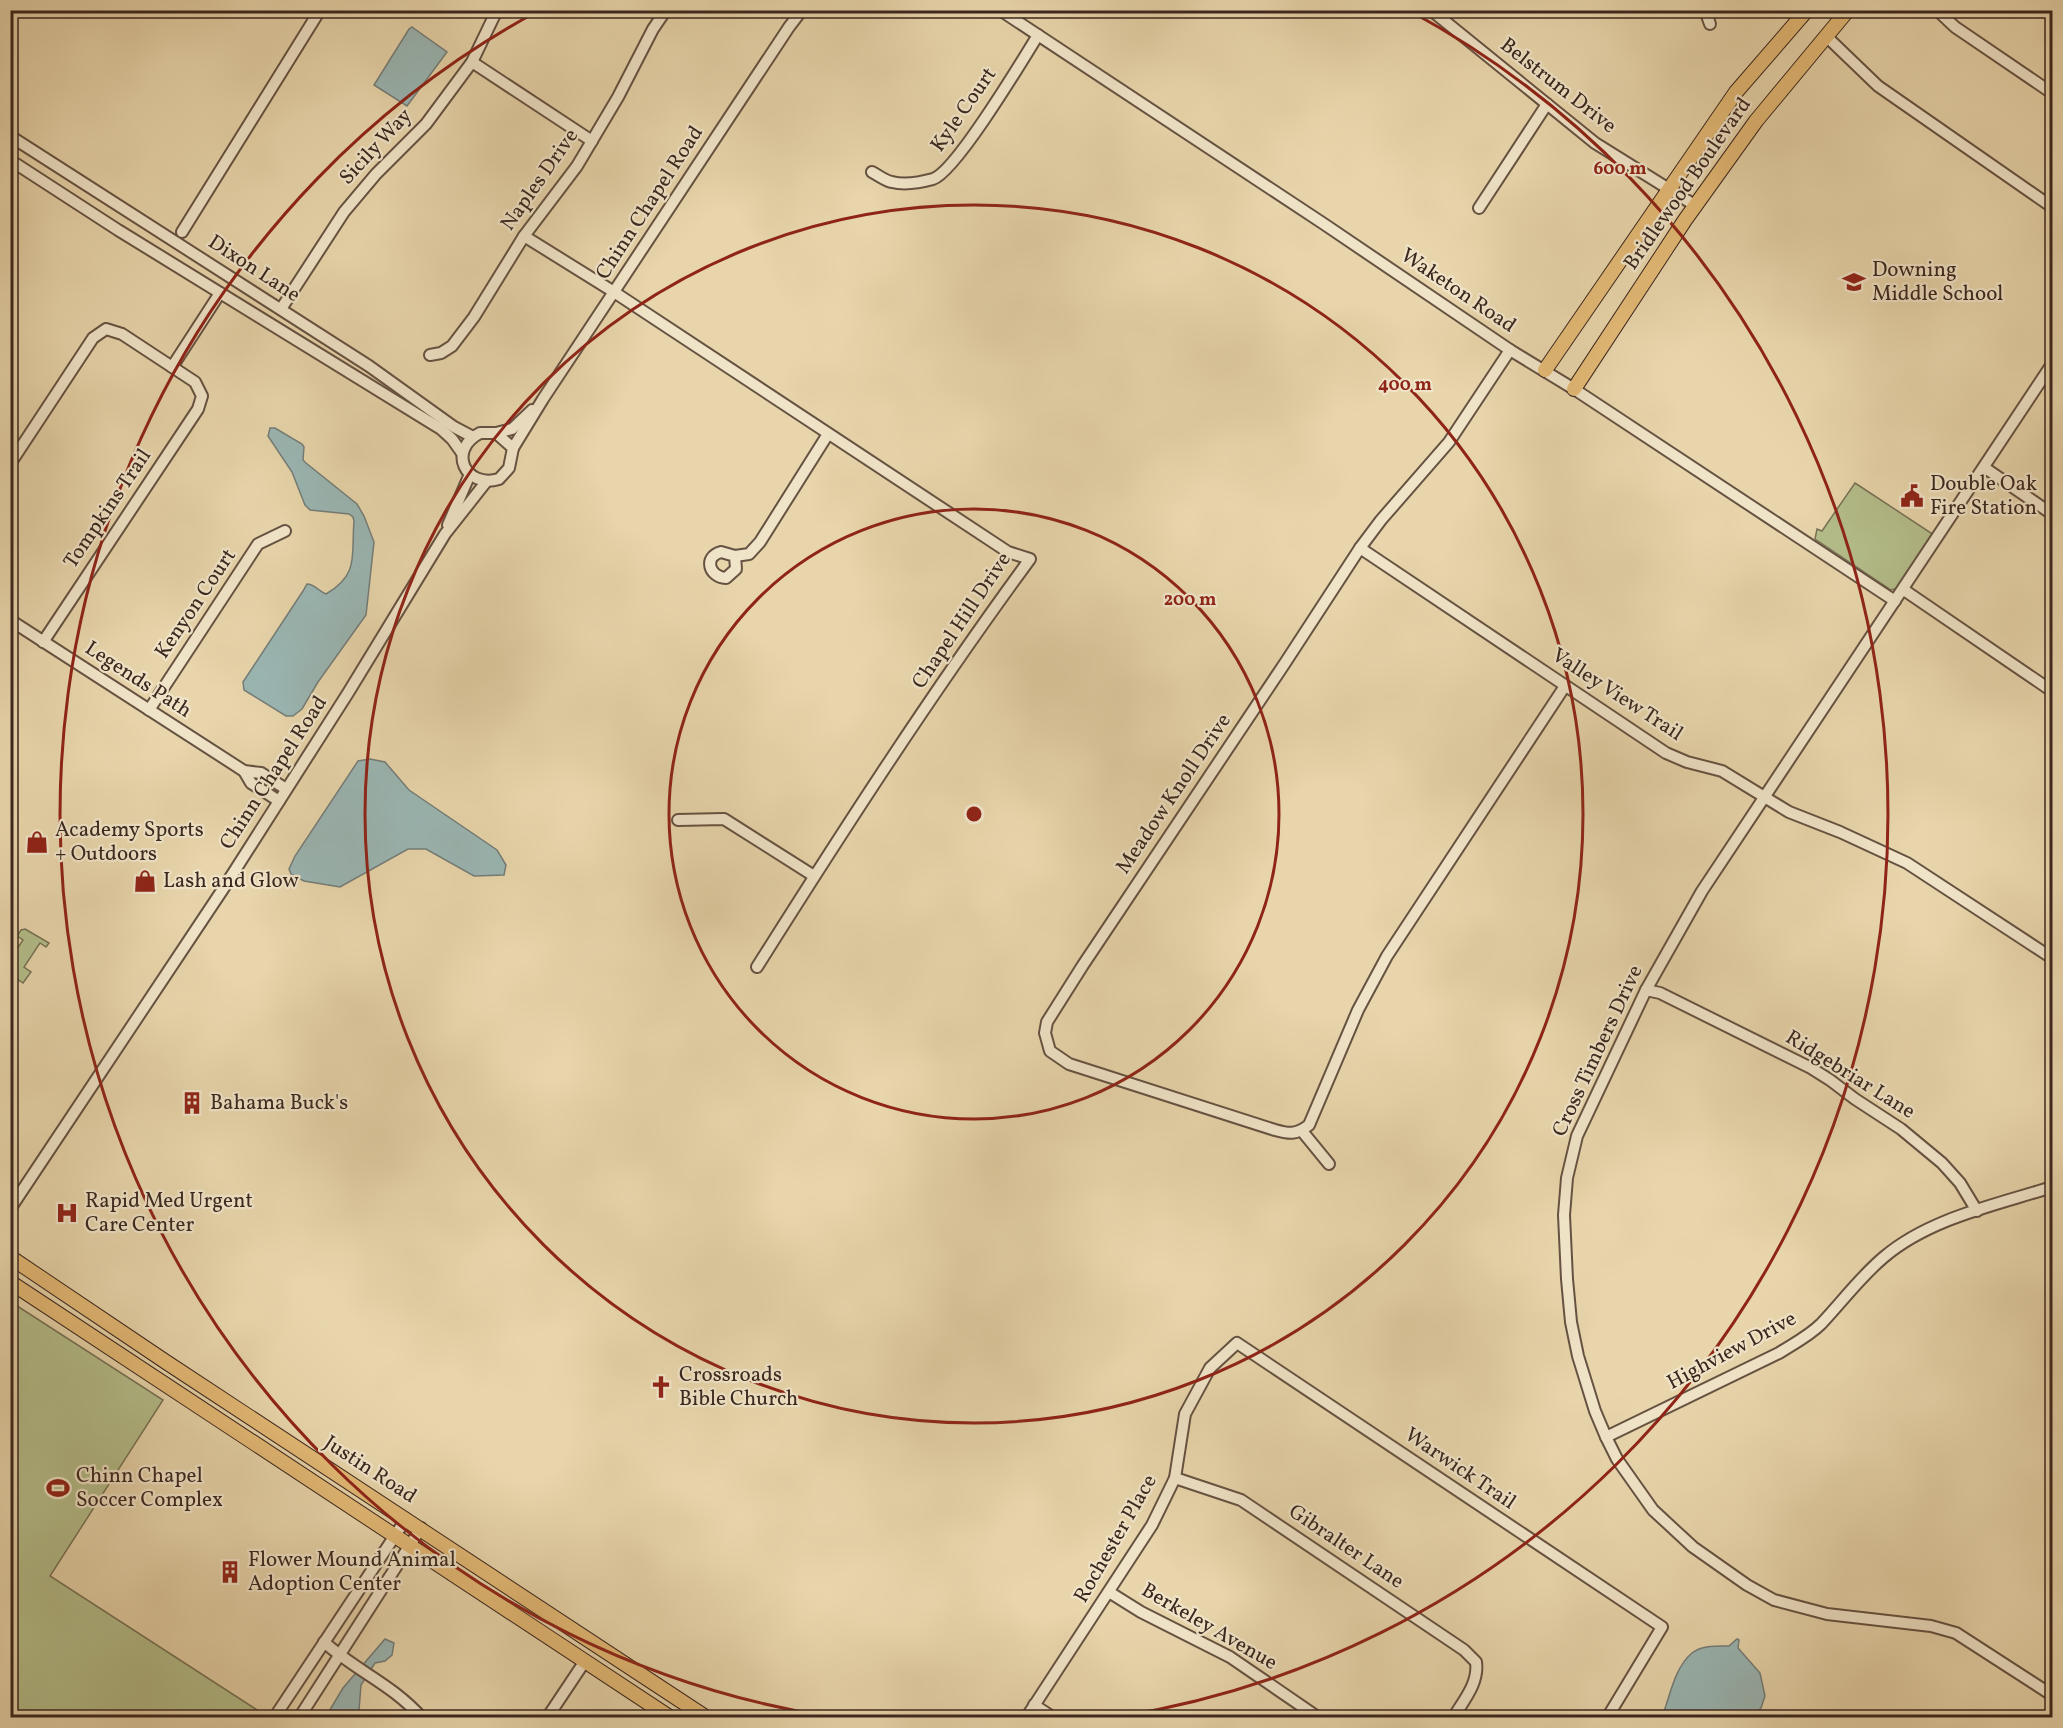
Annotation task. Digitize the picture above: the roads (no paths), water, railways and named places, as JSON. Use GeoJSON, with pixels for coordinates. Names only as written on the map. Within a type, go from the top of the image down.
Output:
{"type":"FeatureCollection","features":[{"type":"Feature","properties":{"kind":"main road","name":"Bridlewood Boulevard"},"geometry":{"type":"LineString","coordinates":[[1545,370],[1736,92],[1807,10]]}},
{"type":"Feature","properties":{"kind":"main road","name":"Bridlewood Boulevard"},"geometry":{"type":"LineString","coordinates":[[1574,389],[1696,206],[1756,121],[1848,10]]}},
{"type":"Feature","properties":{"kind":"main road","name":"Justin Road"},"geometry":{"type":"LineString","coordinates":[[10,1257],[707,1718]]}},
{"type":"Feature","properties":{"kind":"main road","name":"Justin Road"},"geometry":{"type":"LineString","coordinates":[[10,1282],[671,1718]]}},
{"type":"Feature","properties":{"kind":"street"},"geometry":{"type":"LineString","coordinates":[[182,232],[320,10]]}},
{"type":"Feature","properties":{"kind":"street","name":"Sicily Way"},"geometry":{"type":"LineString","coordinates":[[281,309],[344,212],[376,174],[426,124],[472,63],[497,10]]}},
{"type":"Feature","properties":{"kind":"street","name":"Naples Drive"},"geometry":{"type":"LineString","coordinates":[[430,355],[441,353],[452,346],[474,317],[524,236],[577,166],[618,97],[653,29],[666,10]]}},
{"type":"Feature","properties":{"kind":"street","name":"Chinn Chapel Road"},"geometry":{"type":"LineString","coordinates":[[513,448],[800,10]]}},
{"type":"Feature","properties":{"kind":"street","name":"Waketon Road"},"geometry":{"type":"LineString","coordinates":[[1000,10],[1510,350],[1545,370],[1895,601]]}},
{"type":"Feature","properties":{"kind":"street","name":"Belstrum Drive"},"geometry":{"type":"LineString","coordinates":[[1431,10],[1596,143],[1696,206]]}},
{"type":"Feature","properties":{"kind":"street"},"geometry":{"type":"LineString","coordinates":[[1705,10],[1710,24]]}},
{"type":"Feature","properties":{"kind":"street"},"geometry":{"type":"LineString","coordinates":[[1937,10],[1955,27],[2052,93]]}},
{"type":"Feature","properties":{"kind":"street","name":"Kyle Court"},"geometry":{"type":"LineString","coordinates":[[872,172],[891,182],[912,183],[935,178],[952,164],[1038,35]]}},
{"type":"Feature","properties":{"kind":"street"},"geometry":{"type":"LineString","coordinates":[[1826,36],[1878,86],[2052,207]]}},
{"type":"Feature","properties":{"kind":"street"},"geometry":{"type":"LineString","coordinates":[[472,63],[592,141]]}},
{"type":"Feature","properties":{"kind":"street"},"geometry":{"type":"LineString","coordinates":[[1479,208],[1546,104]]}},
{"type":"Feature","properties":{"kind":"street","name":"Dixon Lane"},"geometry":{"type":"LineString","coordinates":[[10,136],[369,366],[454,427],[473,437]]}},
{"type":"Feature","properties":{"kind":"street","name":"Dixon Lane"},"geometry":{"type":"LineString","coordinates":[[10,160],[441,429],[462,453]]}},
{"type":"Feature","properties":{"kind":"street"},"geometry":{"type":"LineString","coordinates":[[75,201],[88,185]]}},
{"type":"Feature","properties":{"kind":"street","name":"Chapel Hill Drive"},"geometry":{"type":"LineString","coordinates":[[524,236],[614,292],[1008,552],[1030,559],[982,625],[814,876],[757,967]]}},
{"type":"Feature","properties":{"kind":"street"},"geometry":{"type":"LineString","coordinates":[[10,464],[93,338],[106,329],[122,334],[172,367],[220,293]]}},
{"type":"Feature","properties":{"kind":"street","name":"Meadow Knoll Drive"},"geometry":{"type":"LineString","coordinates":[[1302,1131],[1292,1135],[1069,1064],[1050,1051],[1045,1033],[1050,1014],[1286,663],[1360,548],[1381,520],[1449,442],[1510,350]]}},
{"type":"Feature","properties":{"kind":"street","name":"Cross Timbers Drive"},"geometry":{"type":"LineString","coordinates":[[2052,364],[1702,891],[1646,990],[1577,1136],[1566,1178],[1564,1215],[1571,1322],[1595,1411],[1617,1459],[1653,1510],[1693,1548],[1747,1585],[1774,1600],[1827,1614],[1931,1626],[1956,1633],[2052,1695]]}},
{"type":"Feature","properties":{"kind":"street","name":"Tompkins Trail"},"geometry":{"type":"LineString","coordinates":[[43,642],[198,409],[202,396],[195,382],[172,367]]}},
{"type":"Feature","properties":{"kind":"street","name":"Chinn Chapel Road"},"geometry":{"type":"LineString","coordinates":[[496,434],[512,429],[543,399]]}},
{"type":"Feature","properties":{"kind":"street"},"geometry":{"type":"LineString","coordinates":[[480,434],[496,434],[513,448],[509,468],[499,479],[486,482],[477,479],[465,468],[462,453],[473,437],[480,434]]}},
{"type":"Feature","properties":{"kind":"street"},"geometry":{"type":"LineString","coordinates":[[735,556],[749,554],[760,542],[828,434]]}},
{"type":"Feature","properties":{"kind":"street"},"geometry":{"type":"LineString","coordinates":[[1984,468],[2052,514]]}},
{"type":"Feature","properties":{"kind":"street","name":"Chinn Chapel Road"},"geometry":{"type":"LineString","coordinates":[[445,534],[454,506],[470,474]]}},
{"type":"Feature","properties":{"kind":"street","name":"Chinn Chapel Road"},"geometry":{"type":"LineString","coordinates":[[10,1209],[279,801],[445,534],[486,482]]}},
{"type":"Feature","properties":{"kind":"street","name":"Kenyon Court"},"geometry":{"type":"LineString","coordinates":[[149,710],[258,544],[285,531]]}},
{"type":"Feature","properties":{"kind":"street","name":"Valley View Trail"},"geometry":{"type":"LineString","coordinates":[[1360,548],[1666,753],[1687,762],[1722,771],[1789,812],[1906,862],[2052,958]]}},
{"type":"Feature","properties":{"kind":"street"},"geometry":{"type":"LineString","coordinates":[[1904,590],[2052,691]]}},
{"type":"Feature","properties":{"kind":"street","name":"Legends Path"},"geometry":{"type":"LineString","coordinates":[[10,620],[244,771],[261,773],[286,789]]}},
{"type":"Feature","properties":{"kind":"street"},"geometry":{"type":"LineString","coordinates":[[1329,1164],[1302,1131],[1309,1125],[1358,1010],[1387,956],[1565,686]]}},
{"type":"Feature","properties":{"kind":"street","name":"Legends Path"},"geometry":{"type":"LineString","coordinates":[[244,771],[251,783],[279,801]]}},
{"type":"Feature","properties":{"kind":"street"},"geometry":{"type":"LineString","coordinates":[[678,820],[724,819],[814,876]]}},
{"type":"Feature","properties":{"kind":"street","name":"Ridgebriar Lane"},"geometry":{"type":"LineString","coordinates":[[1646,990],[1660,993],[1777,1050],[1830,1080],[1855,1100],[1901,1129],[1942,1163],[1960,1183],[1977,1211]]}},
{"type":"Feature","properties":{"kind":"street","name":"Highview Drive"},"geometry":{"type":"LineString","coordinates":[[1606,1437],[1779,1353],[1797,1342],[1819,1326],[1883,1257],[1926,1230],[2052,1186]]}},
{"type":"Feature","properties":{"kind":"street","name":"Rochester Place"},"geometry":{"type":"LineString","coordinates":[[1026,1718],[1152,1525],[1175,1478],[1185,1414],[1210,1368],[1237,1343]]}},
{"type":"Feature","properties":{"kind":"street","name":"Warwick Trail"},"geometry":{"type":"LineString","coordinates":[[1237,1343],[1662,1628],[1607,1718]]}},
{"type":"Feature","properties":{"kind":"street","name":"Gibralter Lane"},"geometry":{"type":"LineString","coordinates":[[1175,1478],[1242,1500],[1464,1650],[1476,1662],[1478,1672],[1472,1687],[1453,1718]]}},
{"type":"Feature","properties":{"kind":"street"},"geometry":{"type":"LineString","coordinates":[[274,1718],[406,1519]]}},
{"type":"Feature","properties":{"kind":"street"},"geometry":{"type":"LineString","coordinates":[[299,1718],[421,1528]]}},
{"type":"Feature","properties":{"kind":"street","name":"Berkeley Avenue"},"geometry":{"type":"LineString","coordinates":[[1109,1592],[1141,1612],[1230,1657],[1319,1718]]}},
{"type":"Feature","properties":{"kind":"street"},"geometry":{"type":"LineString","coordinates":[[324,1642],[339,1656],[399,1695],[422,1718]]}},
{"type":"Feature","properties":{"kind":"street"},"geometry":{"type":"LineString","coordinates":[[547,1718],[585,1661]]}},
{"type":"Feature","properties":{"kind":"street"},"geometry":{"type":"LineString","coordinates":[[1034,1705],[1054,1718]]}},
{"type":"Feature","properties":{"kind":"water"},"geometry":{"type":"Polygon","coordinates":[[[412,27],[447,52],[407,106],[374,85],[412,27]]]}},
{"type":"Feature","properties":{"kind":"water"},"geometry":{"type":"Polygon","coordinates":[[[270,428],[275,428],[302,444],[304,447],[303,460],[357,504],[374,542],[366,615],[318,682],[302,709],[293,716],[286,716],[244,690],[243,682],[307,584],[326,594],[344,579],[352,563],[354,521],[349,514],[310,510],[305,505],[292,472],[268,436],[270,428]]]}},
{"type":"Feature","properties":{"kind":"water"},"geometry":{"type":"Polygon","coordinates":[[[370,759],[385,762],[409,790],[497,850],[506,865],[504,875],[474,876],[426,849],[408,849],[340,887],[304,881],[291,874],[289,869],[295,856],[358,761],[370,759]]]}},
{"type":"Feature","properties":{"kind":"water"},"geometry":{"type":"Polygon","coordinates":[[[385,1639],[394,1643],[392,1655],[385,1661],[375,1663],[361,1685],[359,1710],[354,1717],[325,1718],[343,1688],[385,1639]]]}},
{"type":"Feature","properties":{"kind":"water"},"geometry":{"type":"Polygon","coordinates":[[[1737,1639],[1739,1640],[1738,1648],[1760,1673],[1765,1696],[1761,1708],[1753,1717],[1662,1717],[1673,1683],[1686,1659],[1700,1649],[1710,1646],[1729,1646],[1737,1639]]]}},
{"type":"Feature","properties":{"kind":"place","name":"Downing Middle School"},"geometry":{"type":"Point","coordinates":[1854,282]}},
{"type":"Feature","properties":{"kind":"place","name":"Double Oak Fire Station"},"geometry":{"type":"Point","coordinates":[1912,496]}},
{"type":"Feature","properties":{"kind":"place","name":"Academy Sports + Outdoors"},"geometry":{"type":"Point","coordinates":[37,842]}},
{"type":"Feature","properties":{"kind":"place","name":"Lash and Glow"},"geometry":{"type":"Point","coordinates":[145,881]}},
{"type":"Feature","properties":{"kind":"place","name":"Bahama Buck's"},"geometry":{"type":"Point","coordinates":[192,1103]}},
{"type":"Feature","properties":{"kind":"place","name":"Rapid Med Urgent Care Center"},"geometry":{"type":"Point","coordinates":[67,1213]}},
{"type":"Feature","properties":{"kind":"place","name":"Crossroads Bible Church"},"geometry":{"type":"Point","coordinates":[661,1387]}},
{"type":"Feature","properties":{"kind":"place","name":"Chinn Chapel Soccer Complex"},"geometry":{"type":"Point","coordinates":[58,1488]}},
{"type":"Feature","properties":{"kind":"place","name":"Flower Mound Animal Adoption Center"},"geometry":{"type":"Point","coordinates":[230,1572]}}]}
